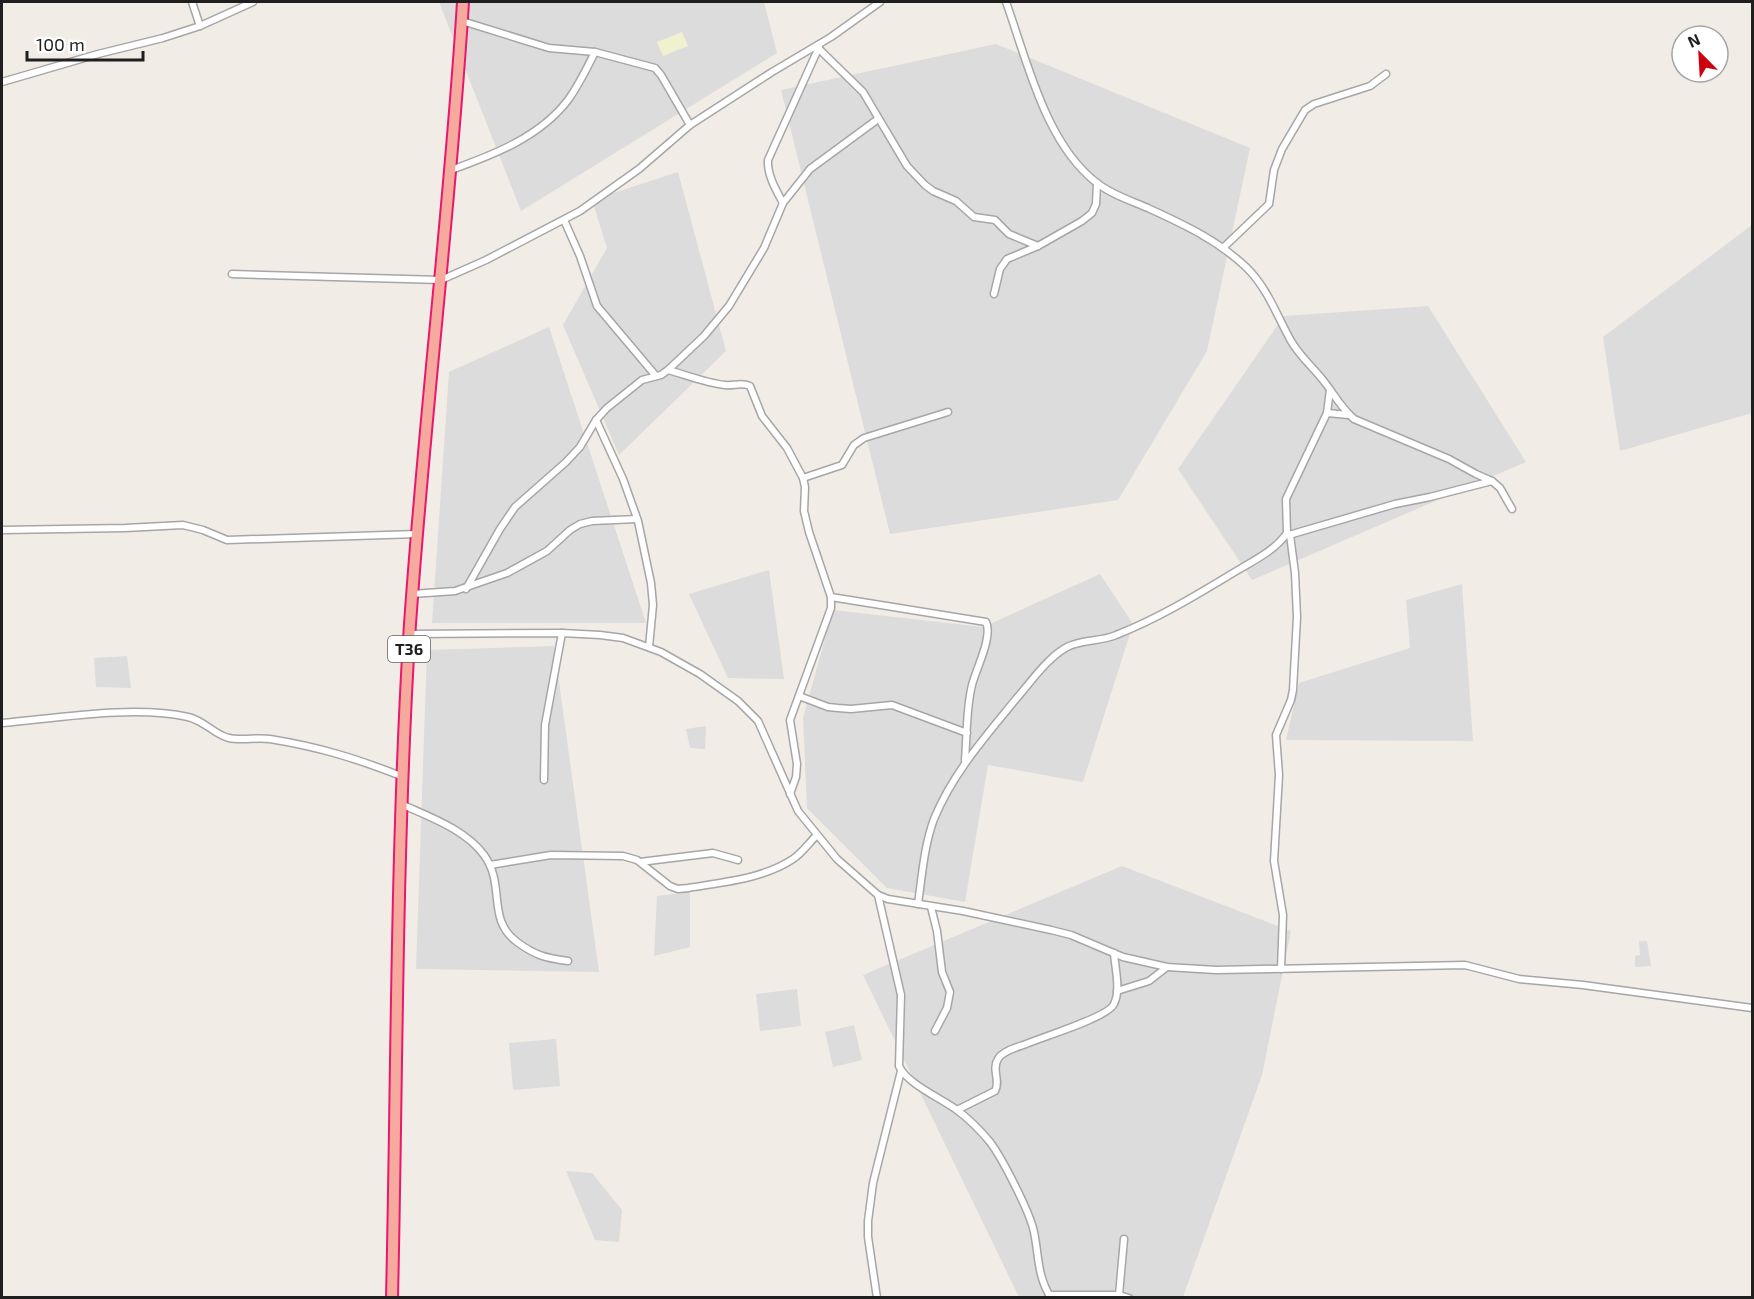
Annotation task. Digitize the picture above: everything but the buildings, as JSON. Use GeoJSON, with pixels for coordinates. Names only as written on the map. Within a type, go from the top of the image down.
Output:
{"type":"FeatureCollection","features":[{"type":"Feature","properties":{"kind":"highway","name":"T36"},"geometry":{"type":"LineString","coordinates":[[392,1298],[401,776],[412,594],[441,280],[463,2]]}},
{"type":"Feature","properties":{"kind":"street"},"geometry":{"type":"LineString","coordinates":[[192,2],[200,26]]}},
{"type":"Feature","properties":{"kind":"street"},"geometry":{"type":"LineString","coordinates":[[2,82],[200,26],[253,2]]}},
{"type":"Feature","properties":{"kind":"street"},"geometry":{"type":"LineString","coordinates":[[232,274],[441,280],[486,260],[580,211],[639,169],[690,125],[772,72],[820,46],[880,2]]}},
{"type":"Feature","properties":{"kind":"street"},"geometry":{"type":"LineString","coordinates":[[1006,2],[1052,126],[1071,155],[1097,183],[1206,236],[1223,248],[1248,269],[1262,286],[1291,341],[1348,414],[1372,428],[1449,459],[1492,481],[1500,488],[1512,509]]}},
{"type":"Feature","properties":{"kind":"street"},"geometry":{"type":"LineString","coordinates":[[462,21],[549,48],[595,52],[634,61],[658,71],[690,125]]}},
{"type":"Feature","properties":{"kind":"street"},"geometry":{"type":"LineString","coordinates":[[820,46],[863,92],[907,166],[925,185],[956,201],[974,217],[994,220],[1009,234],[1038,246]]}},
{"type":"Feature","properties":{"kind":"street"},"geometry":{"type":"LineString","coordinates":[[783,203],[771,177],[768,160],[820,46]]}},
{"type":"Feature","properties":{"kind":"street"},"geometry":{"type":"LineString","coordinates":[[450,170],[488,157],[529,135],[549,120],[567,101],[595,52]]}},
{"type":"Feature","properties":{"kind":"street"},"geometry":{"type":"LineString","coordinates":[[1223,248],[1269,204],[1274,170],[1282,149],[1305,110],[1314,104],[1370,86],[1386,74]]}},
{"type":"Feature","properties":{"kind":"street"},"geometry":{"type":"LineString","coordinates":[[466,589],[515,507],[580,447],[596,420],[607,408],[637,383],[668,370],[704,336],[729,306],[764,248],[783,203],[810,169],[878,119]]}},
{"type":"Feature","properties":{"kind":"street"},"geometry":{"type":"LineString","coordinates":[[994,294],[1000,269],[1007,259],[1038,246],[1092,213],[1096,204],[1097,183]]}},
{"type":"Feature","properties":{"kind":"street"},"geometry":{"type":"LineString","coordinates":[[564,220],[580,256],[597,306],[656,376]]}},
{"type":"Feature","properties":{"kind":"street"},"geometry":{"type":"LineString","coordinates":[[668,370],[716,383],[729,385],[741,383],[750,386],[762,416],[790,454],[803,478],[806,522],[831,597],[831,608],[790,720],[797,764],[796,777],[790,794]]}},
{"type":"Feature","properties":{"kind":"street"},"geometry":{"type":"LineString","coordinates":[[1281,969],[1283,915],[1274,861],[1279,775],[1276,735],[1293,690],[1298,617],[1295,573],[1285,507],[1286,499],[1327,413],[1330,390]]}},
{"type":"Feature","properties":{"kind":"street"},"geometry":{"type":"LineString","coordinates":[[803,478],[842,465],[854,445],[864,438],[948,412]]}},
{"type":"Feature","properties":{"kind":"street"},"geometry":{"type":"LineString","coordinates":[[1327,413],[1348,414]]}},
{"type":"Feature","properties":{"kind":"street"},"geometry":{"type":"LineString","coordinates":[[596,420],[623,478],[637,519],[651,583],[653,605],[649,647]]}},
{"type":"Feature","properties":{"kind":"street"},"geometry":{"type":"LineString","coordinates":[[918,904],[934,820],[965,760],[1058,653],[1077,643],[1097,641],[1116,635],[1168,611],[1265,553],[1288,535],[1385,507],[1492,481]]}},
{"type":"Feature","properties":{"kind":"street"},"geometry":{"type":"LineString","coordinates":[[412,594],[466,589],[507,573],[540,555],[580,524],[592,521],[637,519]]}},
{"type":"Feature","properties":{"kind":"street"},"geometry":{"type":"LineString","coordinates":[[2,530],[183,525],[203,530],[226,540],[417,534]]}},
{"type":"Feature","properties":{"kind":"street"},"geometry":{"type":"LineString","coordinates":[[831,597],[986,622],[988,627],[986,640],[970,694],[965,760]]}},
{"type":"Feature","properties":{"kind":"street"},"geometry":{"type":"LineString","coordinates":[[544,780],[545,725],[561,633]]}},
{"type":"Feature","properties":{"kind":"street"},"geometry":{"type":"LineString","coordinates":[[410,634],[561,633],[623,639],[649,647],[700,675],[738,701],[758,721],[798,811],[816,836],[837,859],[878,895],[888,899],[963,911],[1051,930],[1071,935],[1114,953],[1167,967],[1216,970],[1465,965],[1519,979],[1583,985],[1752,1008]]}},
{"type":"Feature","properties":{"kind":"street"},"geometry":{"type":"LineString","coordinates":[[799,696],[828,707],[838,708],[892,705],[967,733]]}},
{"type":"Feature","properties":{"kind":"street"},"geometry":{"type":"LineString","coordinates":[[2,723],[102,714],[162,714],[201,721],[230,739],[262,738],[313,746],[358,759],[401,776]]}},
{"type":"Feature","properties":{"kind":"street"},"geometry":{"type":"LineString","coordinates":[[400,804],[438,821],[469,840],[484,855],[490,865],[497,889],[501,923],[508,935],[534,954],[544,958],[568,961]]}},
{"type":"Feature","properties":{"kind":"street"},"geometry":{"type":"LineString","coordinates":[[490,865],[551,855],[623,856],[640,862],[670,886],[678,889],[760,874],[780,867],[795,858],[816,836]]}},
{"type":"Feature","properties":{"kind":"street"},"geometry":{"type":"LineString","coordinates":[[640,862],[714,853],[738,860]]}},
{"type":"Feature","properties":{"kind":"street"},"geometry":{"type":"LineString","coordinates":[[877,1298],[867,1221],[873,1183],[901,1071],[898,1062],[901,995],[878,895]]}},
{"type":"Feature","properties":{"kind":"street"},"geometry":{"type":"LineString","coordinates":[[931,907],[937,931],[942,972],[950,992],[947,1008],[935,1031]]}},
{"type":"Feature","properties":{"kind":"street"},"geometry":{"type":"LineString","coordinates":[[957,1110],[998,1087],[995,1065],[1000,1056],[1111,1010],[1117,991],[1114,953]]}},
{"type":"Feature","properties":{"kind":"street"},"geometry":{"type":"LineString","coordinates":[[1117,991],[1149,981],[1167,967]]}},
{"type":"Feature","properties":{"kind":"street"},"geometry":{"type":"LineString","coordinates":[[901,1071],[971,1121],[997,1153],[1029,1216],[1034,1231],[1039,1273],[1042,1284],[1050,1296],[1119,1295],[1129,1298]]}},
{"type":"Feature","properties":{"kind":"street"},"geometry":{"type":"LineString","coordinates":[[1119,1295],[1124,1239]]}},
{"type":"Feature","properties":{"kind":"shaded area"},"geometry":{"type":"Polygon","coordinates":[[[439,2],[764,2],[777,53],[521,211],[439,2]]]}},
{"type":"Feature","properties":{"kind":"shaded area"},"geometry":{"type":"Polygon","coordinates":[[[996,44],[1250,148],[1207,351],[1118,500],[890,534],[781,90],[996,44]]]}},
{"type":"Feature","properties":{"kind":"shaded area"},"geometry":{"type":"Polygon","coordinates":[[[678,172],[726,351],[619,455],[563,325],[607,248],[592,200],[678,172]]]}},
{"type":"Feature","properties":{"kind":"shaded area"},"geometry":{"type":"Polygon","coordinates":[[[1752,225],[1752,413],[1620,451],[1603,337],[1752,225]]]}},
{"type":"Feature","properties":{"kind":"shaded area"},"geometry":{"type":"Polygon","coordinates":[[[1428,306],[1526,462],[1252,580],[1178,469],[1284,316],[1428,306]]]}},
{"type":"Feature","properties":{"kind":"shaded area"},"geometry":{"type":"Polygon","coordinates":[[[549,327],[646,623],[432,623],[449,372],[549,327]]]}},
{"type":"Feature","properties":{"kind":"shaded area"},"geometry":{"type":"Polygon","coordinates":[[[769,570],[784,679],[728,678],[689,594],[769,570]]]}},
{"type":"Feature","properties":{"kind":"shaded area"},"geometry":{"type":"Polygon","coordinates":[[[1100,574],[1133,624],[1083,782],[988,765],[965,902],[887,888],[807,808],[803,718],[833,610],[983,627],[1100,574]]]}},
{"type":"Feature","properties":{"kind":"shaded area"},"geometry":{"type":"Polygon","coordinates":[[[1462,584],[1473,741],[1286,740],[1299,683],[1410,648],[1406,600],[1462,584]]]}},
{"type":"Feature","properties":{"kind":"shaded area"},"geometry":{"type":"Polygon","coordinates":[[[554,646],[599,972],[416,969],[427,650],[554,646]]]}},
{"type":"Feature","properties":{"kind":"shaded area"},"geometry":{"type":"Polygon","coordinates":[[[127,656],[131,688],[96,687],[94,658],[127,656]]]}},
{"type":"Feature","properties":{"kind":"shaded area"},"geometry":{"type":"Polygon","coordinates":[[[706,726],[705,749],[690,748],[686,729],[706,726]]]}},
{"type":"Feature","properties":{"kind":"shaded area"},"geometry":{"type":"Polygon","coordinates":[[[1122,866],[1291,931],[1262,1075],[1183,1297],[1019,1297],[863,975],[1122,866]]]}},
{"type":"Feature","properties":{"kind":"shaded area"},"geometry":{"type":"Polygon","coordinates":[[[690,892],[690,947],[654,956],[657,896],[690,892]]]}},
{"type":"Feature","properties":{"kind":"shaded area"},"geometry":{"type":"Polygon","coordinates":[[[1639,941],[1647,941],[1651,966],[1635,967],[1635,956],[1640,955],[1639,941]]]}},
{"type":"Feature","properties":{"kind":"shaded area"},"geometry":{"type":"Polygon","coordinates":[[[797,989],[801,1026],[760,1031],[756,994],[797,989]]]}},
{"type":"Feature","properties":{"kind":"shaded area"},"geometry":{"type":"Polygon","coordinates":[[[854,1025],[862,1060],[833,1067],[825,1032],[854,1025]]]}},
{"type":"Feature","properties":{"kind":"shaded area"},"geometry":{"type":"Polygon","coordinates":[[[556,1039],[560,1086],[513,1090],[509,1043],[556,1039]]]}},
{"type":"Feature","properties":{"kind":"shaded area"},"geometry":{"type":"Polygon","coordinates":[[[566,1171],[592,1173],[622,1210],[619,1242],[595,1240],[566,1171]]]}},
{"type":"Feature","properties":{"kind":"green space"},"geometry":{"type":"Polygon","coordinates":[[[682,32],[688,46],[663,56],[657,42],[682,32]]]}}]}
